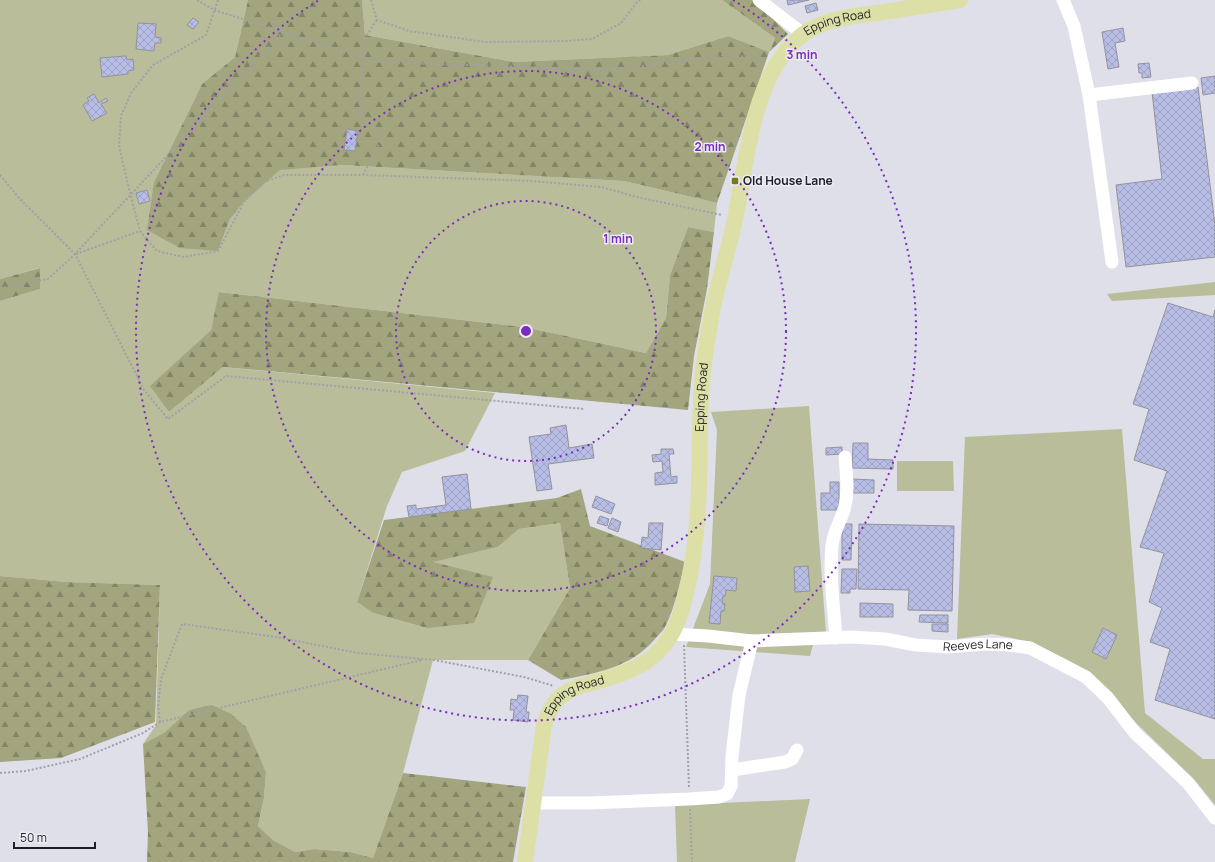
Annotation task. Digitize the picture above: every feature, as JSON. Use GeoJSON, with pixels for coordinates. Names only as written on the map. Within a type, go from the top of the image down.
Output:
{"type":"FeatureCollection","features":[{"type":"Feature","properties":{"kind":"main road","name":"Epping Road"},"geometry":{"type":"LineString","coordinates":[[525,862],[544,725],[556,700],[577,687],[615,677],[633,670],[648,661],[678,635],[679,615],[694,553],[698,507],[699,424],[703,373],[713,307],[735,218],[752,128],[761,96],[787,49],[803,34],[819,25],[839,19],[960,0]]}},
{"type":"Feature","properties":{"kind":"street"},"geometry":{"type":"LineString","coordinates":[[759,0],[803,34]]}},
{"type":"Feature","properties":{"kind":"street"},"geometry":{"type":"LineString","coordinates":[[1063,0],[1074,26],[1089,95],[1112,262]]}},
{"type":"Feature","properties":{"kind":"street"},"geometry":{"type":"LineString","coordinates":[[1089,95],[1192,83]]}},
{"type":"Feature","properties":{"kind":"street"},"geometry":{"type":"LineString","coordinates":[[836,638],[831,563],[832,544],[845,505],[845,457]]}},
{"type":"Feature","properties":{"kind":"street","name":"Reeves Lane"},"geometry":{"type":"LineString","coordinates":[[678,635],[752,640],[836,638],[885,640],[916,645],[940,646],[984,644],[1030,648],[1086,677],[1092,682],[1108,698],[1135,733],[1188,783],[1215,818]]}},
{"type":"Feature","properties":{"kind":"street"},"geometry":{"type":"LineString","coordinates":[[533,803],[589,803],[689,799],[719,797],[727,794],[731,786],[732,756],[739,695],[752,640]]}},
{"type":"Feature","properties":{"kind":"street"},"geometry":{"type":"LineString","coordinates":[[732,770],[789,761],[797,750]]}},
{"type":"Feature","properties":{"kind":"path"},"geometry":{"type":"LineString","coordinates":[[197,0],[214,10],[379,62],[611,70],[728,55],[780,61]]}},
{"type":"Feature","properties":{"kind":"path"},"geometry":{"type":"LineString","coordinates":[[218,0],[206,35],[153,65],[131,93],[121,116],[119,146],[130,195],[140,231],[158,251],[183,257],[218,251],[244,202],[264,182],[284,175],[363,175],[532,181],[601,187],[641,198],[735,218]]}},
{"type":"Feature","properties":{"kind":"path"},"geometry":{"type":"LineString","coordinates":[[363,175],[383,135],[360,115],[364,40],[377,20],[371,0]]}},
{"type":"Feature","properties":{"kind":"path"},"geometry":{"type":"LineString","coordinates":[[377,20],[409,31],[485,42],[579,40],[592,39],[621,23],[638,1],[641,0]]}},
{"type":"Feature","properties":{"kind":"path"},"geometry":{"type":"LineString","coordinates":[[0,288],[48,279],[75,254],[283,32]]}},
{"type":"Feature","properties":{"kind":"path"},"geometry":{"type":"LineString","coordinates":[[0,175],[19,198],[75,254],[144,390],[168,419],[226,376],[584,409]]}},
{"type":"Feature","properties":{"kind":"path"},"geometry":{"type":"LineString","coordinates":[[75,254],[140,231]]}},
{"type":"Feature","properties":{"kind":"path"},"geometry":{"type":"LineString","coordinates":[[160,722],[158,706],[161,679],[182,624],[282,638],[358,653],[425,659],[524,677],[549,684],[567,692]]}},
{"type":"Feature","properties":{"kind":"path"},"geometry":{"type":"LineString","coordinates":[[678,635],[692,862]]}},
{"type":"Feature","properties":{"kind":"path"},"geometry":{"type":"LineString","coordinates":[[0,773],[26,771],[80,759],[143,733],[160,722],[425,659]]}},
{"type":"Feature","properties":{"kind":"green space"},"geometry":{"type":"Polygon","coordinates":[[[0,0],[248,0],[235,57],[202,84],[154,182],[218,251],[230,219],[244,202],[280,169],[342,165],[624,181],[717,203],[714,232],[688,227],[670,275],[666,318],[646,353],[524,327],[220,292],[211,330],[151,386],[169,412],[223,367],[495,393],[465,451],[402,472],[387,506],[357,602],[373,613],[427,628],[432,562],[498,547],[519,529],[560,523],[570,588],[528,660],[433,660],[403,773],[373,858],[350,852],[314,849],[295,852],[273,840],[258,826],[264,798],[266,772],[257,753],[189,710],[165,732],[143,744],[156,725],[160,585],[67,582],[0,576],[0,301],[40,289],[39,268],[0,279],[0,0]]]}},
{"type":"Feature","properties":{"kind":"green space"},"geometry":{"type":"Polygon","coordinates":[[[248,0],[362,0],[365,35],[514,62],[668,55],[728,36],[769,52],[717,203],[624,181],[342,165],[280,170],[244,202],[230,219],[218,251],[180,248],[147,230],[154,182],[202,84],[235,57],[248,0]]]}},
{"type":"Feature","properties":{"kind":"green space"},"geometry":{"type":"Polygon","coordinates":[[[362,0],[722,0],[775,38],[769,52],[728,36],[668,55],[514,62],[365,35],[362,0]]]}},
{"type":"Feature","properties":{"kind":"green space"},"geometry":{"type":"Polygon","coordinates":[[[722,0],[754,0],[788,34],[769,52],[775,38],[722,0]]]}},
{"type":"Feature","properties":{"kind":"green space"},"geometry":{"type":"Polygon","coordinates":[[[688,227],[714,232],[707,289],[694,356],[688,410],[223,367],[169,412],[150,386],[211,330],[219,292],[524,327],[646,353],[666,318],[670,275],[688,227]]]}},
{"type":"Feature","properties":{"kind":"green space"},"geometry":{"type":"Polygon","coordinates":[[[40,268],[40,289],[0,301],[0,279],[40,268]]]}},
{"type":"Feature","properties":{"kind":"green space"},"geometry":{"type":"Polygon","coordinates":[[[1215,282],[1215,295],[1112,301],[1107,294],[1215,282]]]}},
{"type":"Feature","properties":{"kind":"green space"},"geometry":{"type":"Polygon","coordinates":[[[809,406],[826,633],[816,633],[810,656],[686,647],[710,584],[717,430],[711,412],[809,406]]]}},
{"type":"Feature","properties":{"kind":"green space"},"geometry":{"type":"Polygon","coordinates":[[[1122,429],[1145,713],[1203,759],[1215,759],[1215,805],[1194,779],[1131,718],[1108,691],[1073,663],[1031,642],[992,634],[957,639],[965,437],[1122,429]]]}},
{"type":"Feature","properties":{"kind":"green space"},"geometry":{"type":"Polygon","coordinates":[[[897,461],[953,461],[954,491],[897,491],[897,461]]]}},
{"type":"Feature","properties":{"kind":"green space"},"geometry":{"type":"Polygon","coordinates":[[[581,489],[590,526],[685,562],[669,620],[655,639],[645,649],[624,663],[600,672],[561,680],[528,660],[570,588],[560,523],[519,529],[498,547],[433,562],[493,577],[474,623],[427,628],[373,613],[357,602],[384,520],[557,498],[581,489]]]}},
{"type":"Feature","properties":{"kind":"green space"},"geometry":{"type":"Polygon","coordinates":[[[0,576],[67,582],[160,585],[155,722],[61,758],[0,762],[0,576]]]}},
{"type":"Feature","properties":{"kind":"green space"},"geometry":{"type":"Polygon","coordinates":[[[212,705],[231,714],[246,727],[266,772],[264,798],[258,826],[273,840],[295,852],[314,849],[350,852],[373,858],[403,773],[526,787],[513,862],[147,862],[148,833],[143,744],[165,732],[189,710],[212,705]]]}},
{"type":"Feature","properties":{"kind":"green space"},"geometry":{"type":"Polygon","coordinates":[[[810,799],[795,862],[677,862],[675,805],[810,799]]]}},
{"type":"Feature","properties":{"kind":"building"},"geometry":{"type":"Polygon","coordinates":[[[787,0],[809,0],[788,5],[787,0]]]}},
{"type":"Feature","properties":{"kind":"building"},"geometry":{"type":"Polygon","coordinates":[[[816,3],[818,10],[807,13],[805,6],[816,3]]]}},
{"type":"Feature","properties":{"kind":"building"},"geometry":{"type":"Polygon","coordinates":[[[193,18],[199,22],[193,29],[187,25],[193,18]]]}},
{"type":"Feature","properties":{"kind":"building"},"geometry":{"type":"Polygon","coordinates":[[[138,23],[156,24],[155,37],[161,38],[161,43],[155,43],[154,51],[136,49],[138,23]]]}},
{"type":"Feature","properties":{"kind":"building"},"geometry":{"type":"Polygon","coordinates":[[[1123,28],[1125,41],[1115,43],[1119,67],[1108,69],[1102,32],[1123,28]]]}},
{"type":"Feature","properties":{"kind":"building"},"geometry":{"type":"Polygon","coordinates":[[[126,56],[127,60],[133,59],[134,70],[128,71],[128,74],[102,77],[100,58],[126,56]]]}},
{"type":"Feature","properties":{"kind":"building"},"geometry":{"type":"Polygon","coordinates":[[[1149,63],[1151,77],[1142,78],[1142,73],[1139,73],[1138,64],[1149,63]]]}},
{"type":"Feature","properties":{"kind":"building"},"geometry":{"type":"Polygon","coordinates":[[[1215,76],[1215,93],[1203,95],[1201,78],[1215,76]]]}},
{"type":"Feature","properties":{"kind":"building"},"geometry":{"type":"Polygon","coordinates":[[[1198,87],[1215,225],[1215,257],[1126,267],[1116,185],[1162,179],[1152,92],[1198,87]]]}},
{"type":"Feature","properties":{"kind":"building"},"geometry":{"type":"Polygon","coordinates":[[[94,94],[99,103],[106,98],[108,101],[101,104],[107,113],[92,121],[83,105],[89,101],[87,98],[94,94]]]}},
{"type":"Feature","properties":{"kind":"building"},"geometry":{"type":"Polygon","coordinates":[[[347,129],[358,131],[355,151],[344,150],[347,129]]]}},
{"type":"Feature","properties":{"kind":"building"},"geometry":{"type":"Polygon","coordinates":[[[147,190],[150,201],[139,204],[136,193],[147,190]]]}},
{"type":"Feature","properties":{"kind":"building"},"geometry":{"type":"Polygon","coordinates":[[[1168,303],[1213,317],[1215,310],[1215,719],[1155,700],[1170,649],[1150,642],[1162,608],[1149,602],[1164,553],[1140,547],[1167,471],[1134,460],[1149,409],[1133,404],[1168,303]]]}},
{"type":"Feature","properties":{"kind":"building"},"geometry":{"type":"Polygon","coordinates":[[[566,425],[569,448],[592,444],[594,458],[548,464],[552,489],[537,491],[529,437],[551,434],[550,428],[566,425]]]}},
{"type":"Feature","properties":{"kind":"building"},"geometry":{"type":"Polygon","coordinates":[[[853,443],[868,443],[868,459],[893,460],[893,469],[852,468],[853,443]]]}},
{"type":"Feature","properties":{"kind":"building"},"geometry":{"type":"Polygon","coordinates":[[[842,447],[842,454],[826,455],[826,448],[842,447]]]}},
{"type":"Feature","properties":{"kind":"building"},"geometry":{"type":"Polygon","coordinates":[[[661,449],[673,449],[674,454],[669,454],[671,477],[677,476],[677,483],[655,485],[655,473],[663,472],[662,461],[653,462],[652,455],[661,454],[661,449]]]}},
{"type":"Feature","properties":{"kind":"building"},"geometry":{"type":"Polygon","coordinates":[[[467,474],[471,509],[409,517],[407,506],[416,505],[416,509],[446,505],[442,477],[467,474]]]}},
{"type":"Feature","properties":{"kind":"building"},"geometry":{"type":"Polygon","coordinates":[[[852,479],[874,480],[874,493],[852,493],[852,479]]]}},
{"type":"Feature","properties":{"kind":"building"},"geometry":{"type":"Polygon","coordinates":[[[830,482],[839,482],[839,510],[821,510],[821,493],[830,493],[830,482]]]}},
{"type":"Feature","properties":{"kind":"building"},"geometry":{"type":"Polygon","coordinates":[[[596,496],[615,504],[611,514],[592,507],[596,496]]]}},
{"type":"Feature","properties":{"kind":"building"},"geometry":{"type":"Polygon","coordinates":[[[600,516],[609,519],[607,526],[597,523],[600,516]]]}},
{"type":"Feature","properties":{"kind":"building"},"geometry":{"type":"Polygon","coordinates":[[[612,518],[621,522],[618,532],[608,528],[612,518]]]}},
{"type":"Feature","properties":{"kind":"building"},"geometry":{"type":"Polygon","coordinates":[[[649,523],[663,523],[661,550],[641,548],[642,537],[648,538],[649,523]]]}},
{"type":"Feature","properties":{"kind":"building"},"geometry":{"type":"Polygon","coordinates":[[[842,524],[852,524],[851,560],[842,560],[842,524]]]}},
{"type":"Feature","properties":{"kind":"building"},"geometry":{"type":"Polygon","coordinates":[[[859,524],[954,526],[952,611],[908,610],[909,590],[858,589],[859,524]]]}},
{"type":"Feature","properties":{"kind":"building"},"geometry":{"type":"Polygon","coordinates":[[[808,566],[810,591],[795,592],[794,567],[808,566]]]}},
{"type":"Feature","properties":{"kind":"building"},"geometry":{"type":"Polygon","coordinates":[[[842,569],[857,569],[856,589],[850,589],[850,593],[841,593],[842,569]]]}},
{"type":"Feature","properties":{"kind":"building"},"geometry":{"type":"Polygon","coordinates":[[[714,576],[737,578],[736,591],[726,590],[725,596],[723,596],[722,603],[725,604],[724,611],[721,611],[720,624],[709,623],[714,576]]]}},
{"type":"Feature","properties":{"kind":"building"},"geometry":{"type":"Polygon","coordinates":[[[860,603],[893,604],[893,617],[860,617],[860,603]]]}},
{"type":"Feature","properties":{"kind":"building"},"geometry":{"type":"Polygon","coordinates":[[[920,615],[948,615],[948,623],[919,622],[920,615]]]}},
{"type":"Feature","properties":{"kind":"building"},"geometry":{"type":"Polygon","coordinates":[[[932,624],[948,624],[948,632],[932,631],[932,624]]]}},
{"type":"Feature","properties":{"kind":"building"},"geometry":{"type":"Polygon","coordinates":[[[1103,628],[1117,635],[1106,659],[1092,652],[1103,628]]]}},
{"type":"Feature","properties":{"kind":"building"},"geometry":{"type":"Polygon","coordinates":[[[518,695],[528,696],[526,712],[529,712],[528,722],[513,720],[514,710],[510,710],[511,699],[517,700],[518,695]]]}},
{"type":"Feature","properties":{"kind":"place","name":"Old House Lane"},"geometry":{"type":"Point","coordinates":[735,181]}}]}
